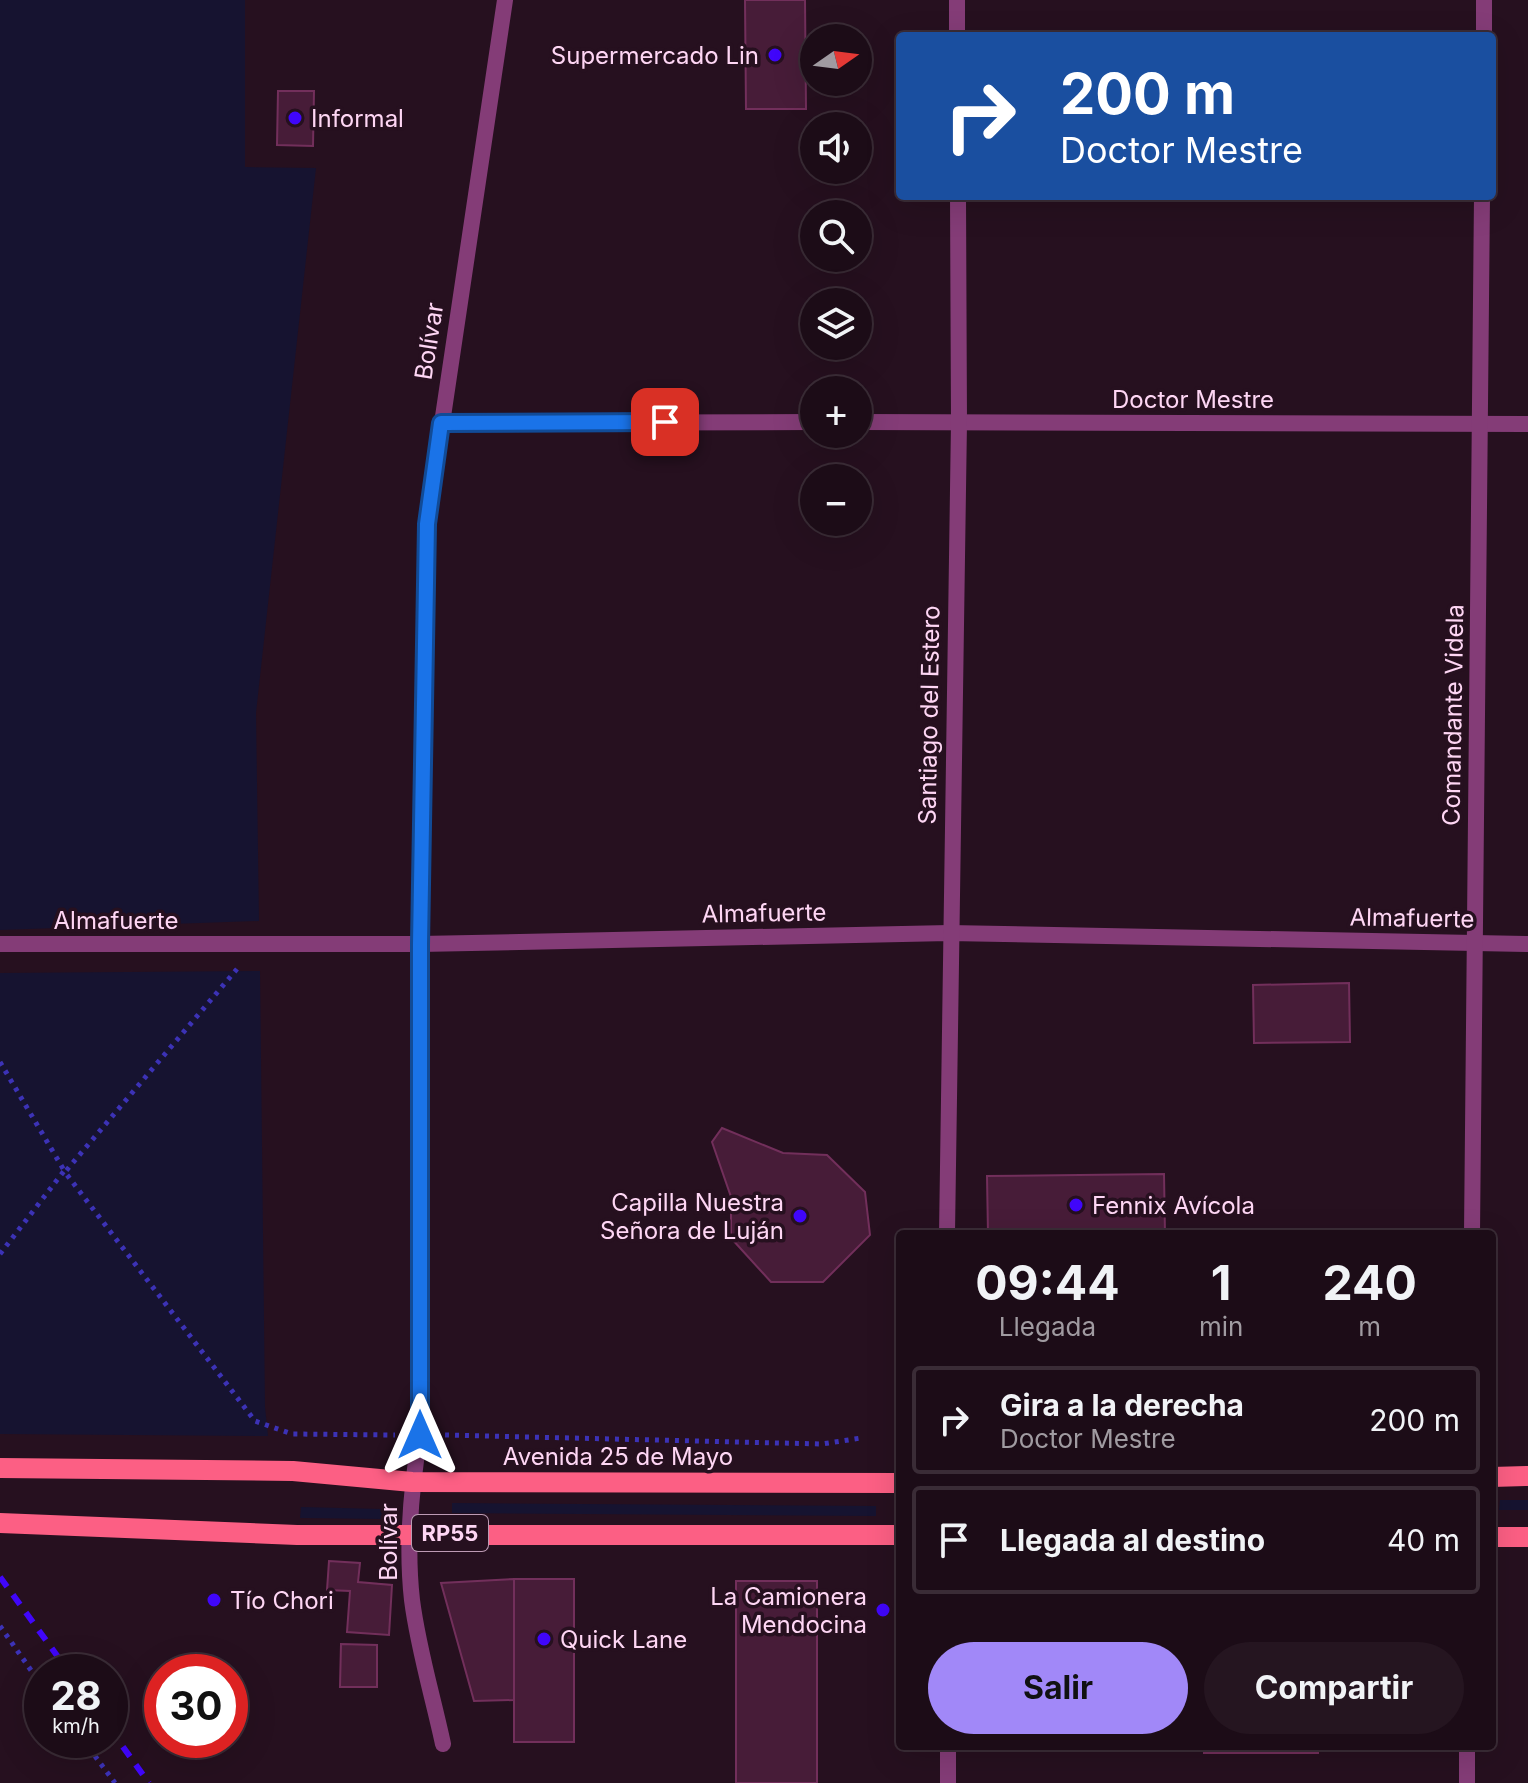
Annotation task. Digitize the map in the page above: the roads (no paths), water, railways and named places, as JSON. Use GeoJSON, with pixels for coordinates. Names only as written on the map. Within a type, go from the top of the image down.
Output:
{"type":"FeatureCollection","features":[{"type":"Feature","properties":{"kind":"main road","name":"Avenida 25 de Mayo"},"geometry":{"type":"LineString","coordinates":[[0,1468],[293,1471],[412,1482],[896,1483]]}},
{"type":"Feature","properties":{"kind":"main road"},"geometry":{"type":"LineString","coordinates":[[1496,1477],[1528,1476]]}},
{"type":"Feature","properties":{"kind":"main road","name":"RP55"},"geometry":{"type":"LineString","coordinates":[[0,1523],[297,1535],[896,1535]]}},
{"type":"Feature","properties":{"kind":"main road"},"geometry":{"type":"LineString","coordinates":[[1496,1537],[1528,1537]]}},
{"type":"Feature","properties":{"kind":"street","name":"Bolívar"},"geometry":{"type":"LineString","coordinates":[[443,1744],[412,1600],[410,1533],[412,1482],[420,1435],[420,944],[427,524],[505,0]]}},
{"type":"Feature","properties":{"kind":"street"},"geometry":{"type":"LineString","coordinates":[[957,0],[957,32]]}},
{"type":"Feature","properties":{"kind":"street"},"geometry":{"type":"LineString","coordinates":[[1484,0],[1484,32]]}},
{"type":"Feature","properties":{"kind":"street","name":"Santiago del Estero"},"geometry":{"type":"LineString","coordinates":[[947,1230],[949,933],[959,422],[958,200]]}},
{"type":"Feature","properties":{"kind":"street","name":"Comandante Videla"},"geometry":{"type":"LineString","coordinates":[[1472,1230],[1482,200]]}},
{"type":"Feature","properties":{"kind":"street"},"geometry":{"type":"LineString","coordinates":[[441,423],[800,422]]}},
{"type":"Feature","properties":{"kind":"street","name":"Doctor Mestre"},"geometry":{"type":"LineString","coordinates":[[872,422],[1528,424]]}},
{"type":"Feature","properties":{"kind":"street","name":"Almafuerte"},"geometry":{"type":"LineString","coordinates":[[0,944],[420,944],[949,933],[1528,944]]}},
{"type":"Feature","properties":{"kind":"street"},"geometry":{"type":"LineString","coordinates":[[948,1750],[948,1783]]}},
{"type":"Feature","properties":{"kind":"street"},"geometry":{"type":"LineString","coordinates":[[1467,1750],[1467,1783]]}},
{"type":"Feature","properties":{"kind":"railway"},"geometry":{"type":"LineString","coordinates":[[0,1577],[56,1654]]}},
{"type":"Feature","properties":{"kind":"railway"},"geometry":{"type":"LineString","coordinates":[[128,1754],[149,1783]]}},
{"type":"Feature","properties":{"kind":"place","name":"Supermercado Lin"},"geometry":{"type":"Point","coordinates":[775,55]}},
{"type":"Feature","properties":{"kind":"place","name":"Informal"},"geometry":{"type":"Point","coordinates":[295,118]}},
{"type":"Feature","properties":{"kind":"place","name":"Fennix Avícola"},"geometry":{"type":"Point","coordinates":[1076,1205]}},
{"type":"Feature","properties":{"kind":"place","name":"Capilla Nuestra Señora de Luján"},"geometry":{"type":"Point","coordinates":[800,1216]}},
{"type":"Feature","properties":{"kind":"place","name":"Tío Chori"},"geometry":{"type":"Point","coordinates":[214,1600]}},
{"type":"Feature","properties":{"kind":"place","name":"La Camionera Mendocina"},"geometry":{"type":"Point","coordinates":[883,1610]}},
{"type":"Feature","properties":{"kind":"place","name":"Quick Lane"},"geometry":{"type":"Point","coordinates":[544,1639]}}]}
